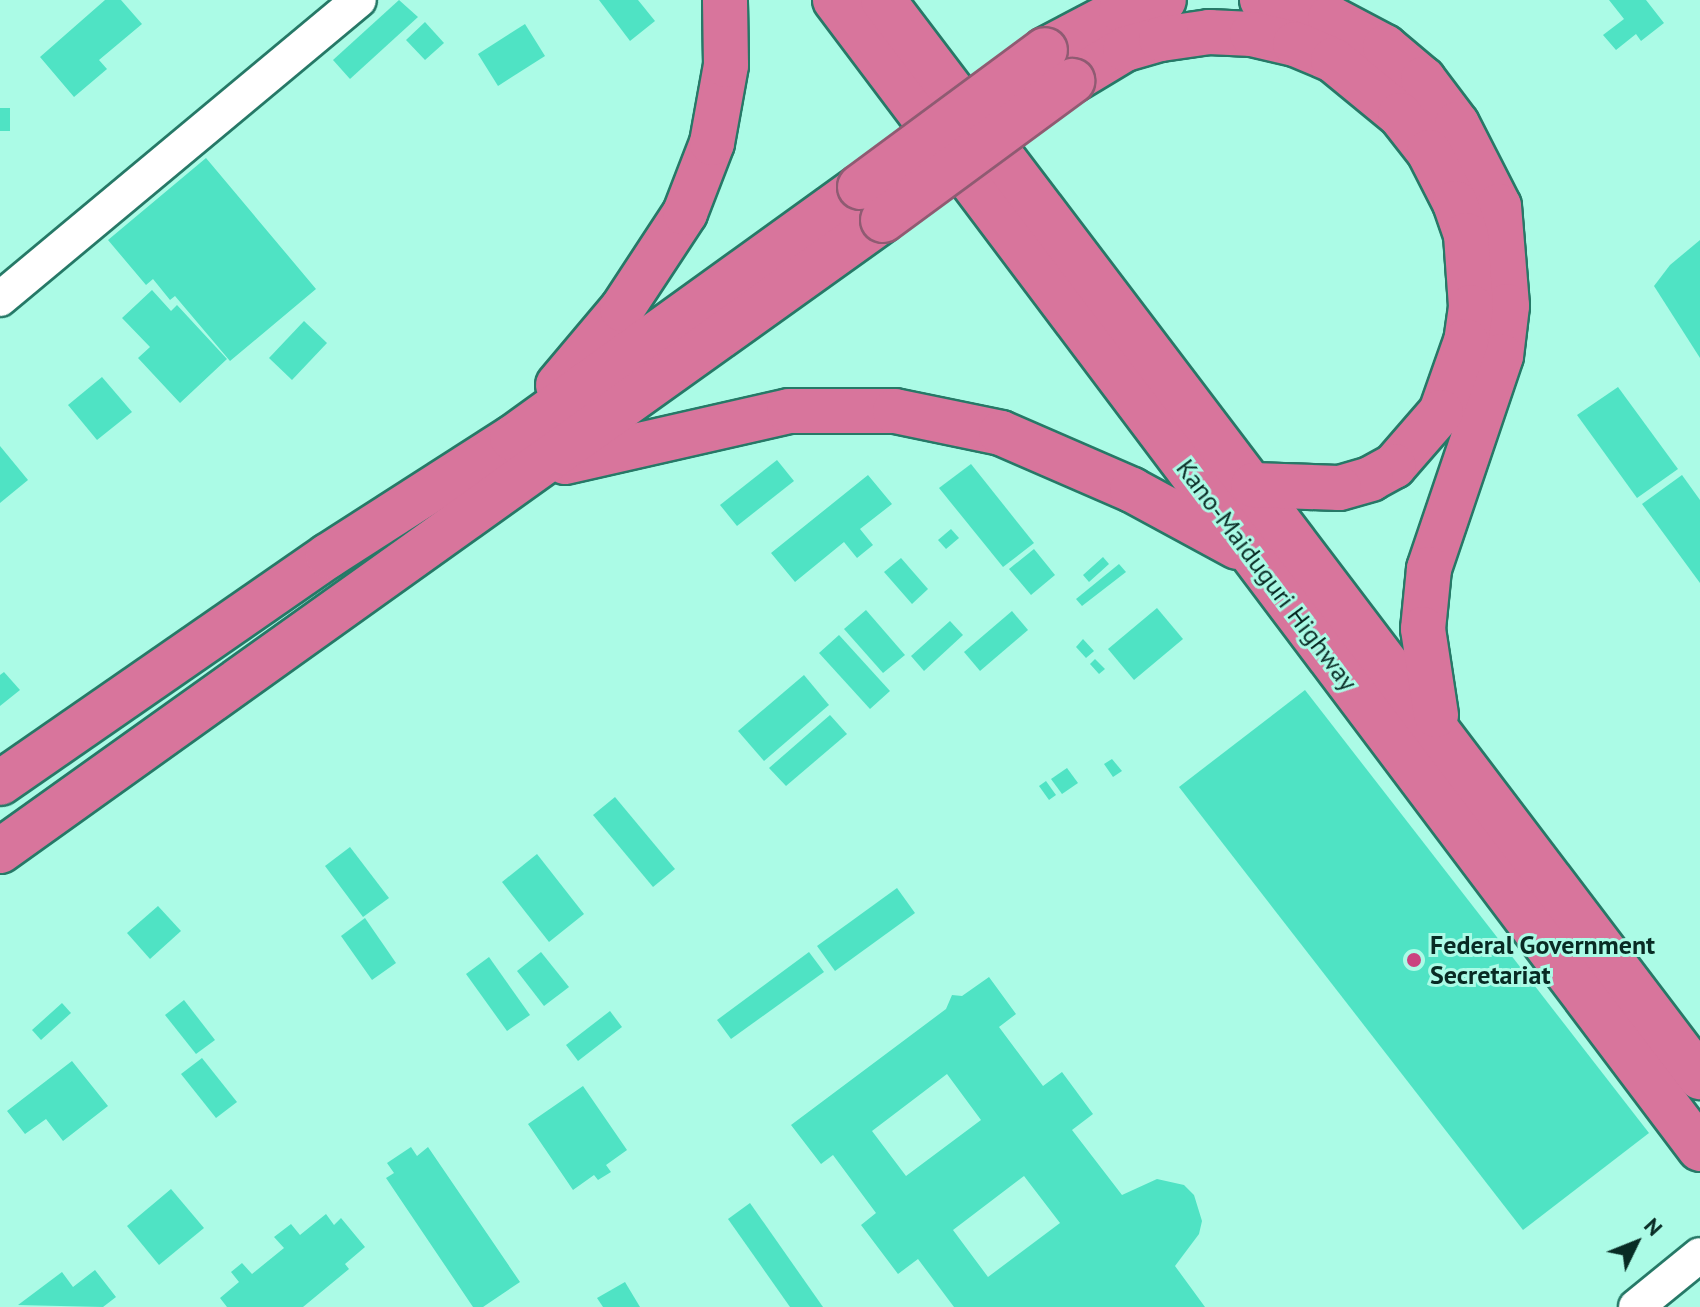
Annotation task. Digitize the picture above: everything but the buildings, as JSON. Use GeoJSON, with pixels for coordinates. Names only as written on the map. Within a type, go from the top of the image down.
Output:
{"type":"FeatureCollection","features":[{"type":"Feature","properties":{"kind":"highway"},"geometry":{"type":"LineString","coordinates":[[527,453],[685,213],[712,143],[726,65],[725,0]]}},
{"type":"Feature","properties":{"kind":"highway","name":"Kano-Maiduguri Highway"},"geometry":{"type":"LineString","coordinates":[[835,0],[1700,1149]]}},
{"type":"Feature","properties":{"kind":"highway"},"geometry":{"type":"LineString","coordinates":[[0,851],[527,453],[1058,66],[1121,10],[1164,0]]}},
{"type":"Feature","properties":{"kind":"highway"},"geometry":{"type":"LineString","coordinates":[[1262,0],[1330,18],[1385,47],[1423,79],[1457,124],[1499,206],[1507,306],[1501,356],[1429,569],[1425,668],[1438,726]]}},
{"type":"Feature","properties":{"kind":"highway","name":"Kano-Maiduguri Highway"},"geometry":{"type":"LineString","coordinates":[[885,1],[1438,726],[1700,1077]]}},
{"type":"Feature","properties":{"kind":"highway"},"geometry":{"type":"LineString","coordinates":[[1058,66],[1161,39],[1209,32],[1252,34],[1295,44],[1333,60],[1400,115],[1429,152],[1455,203],[1466,235],[1471,307],[1466,341],[1441,412],[1394,466],[1371,479],[1339,488],[1253,485]]}},
{"type":"Feature","properties":{"kind":"highway"},"geometry":{"type":"LineString","coordinates":[[0,783],[328,556],[527,453],[789,411],[895,411],[1001,433],[1132,490],[1250,553]]}},
{"type":"Feature","properties":{"kind":"street"},"geometry":{"type":"LineString","coordinates":[[0,299],[359,0]]}},
{"type":"Feature","properties":{"kind":"street"},"geometry":{"type":"LineString","coordinates":[[1636,1307],[1700,1255]]}},
{"type":"Feature","properties":{"kind":"place","name":"Federal Government Secretariat"},"geometry":{"type":"Point","coordinates":[1414,960]}}]}
